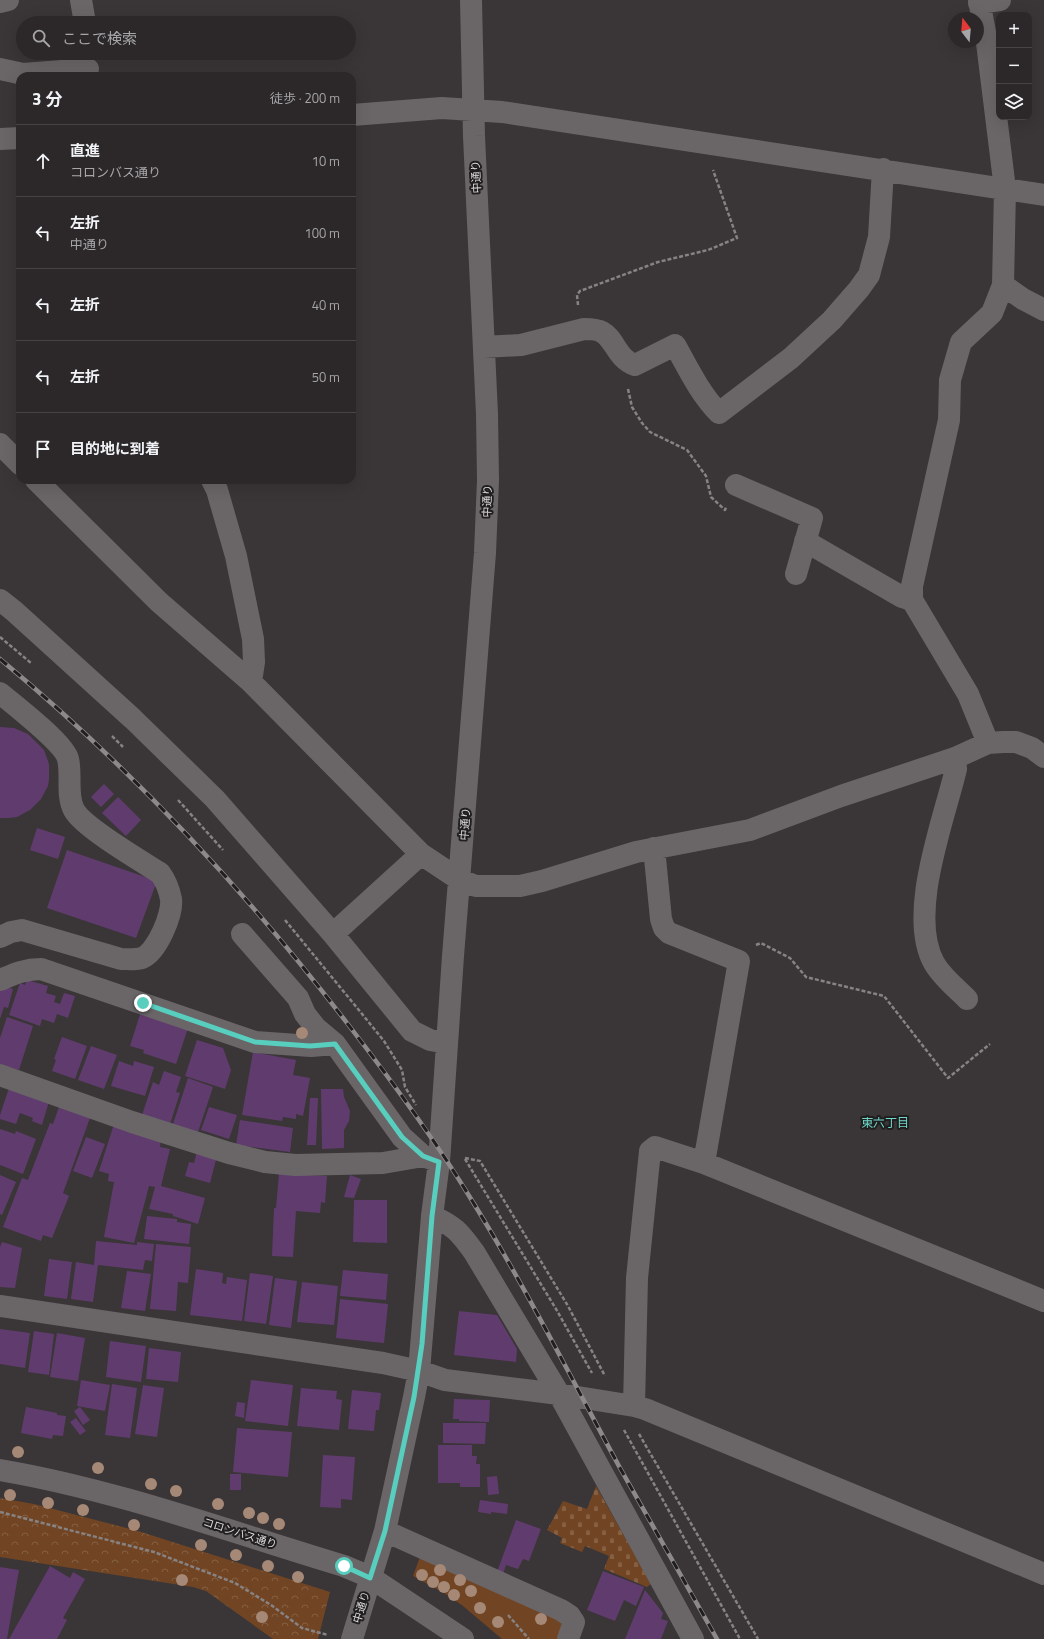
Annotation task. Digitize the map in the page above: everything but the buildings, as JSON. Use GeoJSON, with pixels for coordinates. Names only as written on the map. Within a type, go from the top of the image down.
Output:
{"type":"FeatureCollection","features":[{"type":"Feature","properties":{"kind":"street"},"geometry":{"type":"LineString","coordinates":[[0,2],[8,0]]}},
{"type":"Feature","properties":{"kind":"street"},"geometry":{"type":"LineString","coordinates":[[81,0],[83,16]]}},
{"type":"Feature","properties":{"kind":"street","name":"中通り"},"geometry":{"type":"LineString","coordinates":[[352,1639],[385,1531],[419,1371],[432,1216],[431,1159],[447,1043],[485,554],[488,480],[488,414],[473,109],[471,0]]}},
{"type":"Feature","properties":{"kind":"street"},"geometry":{"type":"LineString","coordinates":[[986,1],[987,43],[1004,189],[1003,286],[992,313],[961,342],[952,373],[950,380],[949,420],[912,586],[912,600],[968,694],[988,743]]}},
{"type":"Feature","properties":{"kind":"street"},"geometry":{"type":"LineString","coordinates":[[39,72],[87,66]]}},
{"type":"Feature","properties":{"kind":"street"},"geometry":{"type":"LineString","coordinates":[[0,70],[16,73]]}},
{"type":"Feature","properties":{"kind":"street"},"geometry":{"type":"LineString","coordinates":[[356,115],[442,108],[473,109],[542,117],[1044,195]]}},
{"type":"Feature","properties":{"kind":"street"},"geometry":{"type":"LineString","coordinates":[[0,139],[16,138]]}},
{"type":"Feature","properties":{"kind":"street"},"geometry":{"type":"LineString","coordinates":[[484,347],[521,345],[584,329],[594,329],[604,332],[627,363],[634,366],[675,344],[691,374],[711,405],[719,412],[791,358],[832,320],[860,289],[869,275],[879,237],[883,169]]}},
{"type":"Feature","properties":{"kind":"street"},"geometry":{"type":"LineString","coordinates":[[1003,286],[1044,310]]}},
{"type":"Feature","properties":{"kind":"street"},"geometry":{"type":"LineString","coordinates":[[0,444],[16,460]]}},
{"type":"Feature","properties":{"kind":"street"},"geometry":{"type":"LineString","coordinates":[[40,484],[159,602],[251,682],[421,854],[460,880],[476,886],[520,886],[542,882],[654,848],[750,830],[841,796],[955,758],[988,743],[1016,742],[1032,748],[1044,757]]}},
{"type":"Feature","properties":{"kind":"street"},"geometry":{"type":"LineString","coordinates":[[214,484],[236,556],[253,639],[254,662],[251,682]]}},
{"type":"Feature","properties":{"kind":"street"},"geometry":{"type":"LineString","coordinates":[[736,485],[812,518],[796,574]]}},
{"type":"Feature","properties":{"kind":"street"},"geometry":{"type":"LineString","coordinates":[[805,541],[902,597],[912,600]]}},
{"type":"Feature","properties":{"kind":"street"},"geometry":{"type":"LineString","coordinates":[[0,600],[133,719],[215,799],[333,934],[412,1031],[430,1040],[447,1043]]}},
{"type":"Feature","properties":{"kind":"street"},"geometry":{"type":"LineString","coordinates":[[0,693],[50,736],[68,757],[71,802],[74,811],[86,825],[160,874],[167,883],[171,900],[171,912],[153,950],[143,957],[135,959],[121,959],[22,930],[11,932],[0,937]]}},
{"type":"Feature","properties":{"kind":"street"},"geometry":{"type":"LineString","coordinates":[[955,758],[956,769],[931,861],[924,926],[930,953],[934,963],[943,976],[967,1000]]}},
{"type":"Feature","properties":{"kind":"street"},"geometry":{"type":"LineString","coordinates":[[654,848],[660,919],[664,928],[669,933],[739,961],[704,1163]]}},
{"type":"Feature","properties":{"kind":"street"},"geometry":{"type":"LineString","coordinates":[[333,934],[421,854]]}},
{"type":"Feature","properties":{"kind":"street"},"geometry":{"type":"LineString","coordinates":[[242,934],[298,998],[305,1014],[316,1028],[335,1044],[402,1137],[431,1159]]}},
{"type":"Feature","properties":{"kind":"street"},"geometry":{"type":"LineString","coordinates":[[0,980],[18,972],[30,969],[41,969],[255,1042],[310,1046],[335,1044]]}},
{"type":"Feature","properties":{"kind":"street"},"geometry":{"type":"LineString","coordinates":[[0,1075],[132,1122],[229,1153],[265,1162],[295,1165],[383,1163],[431,1159]]}},
{"type":"Feature","properties":{"kind":"street"},"geometry":{"type":"LineString","coordinates":[[634,1406],[637,1278],[650,1151],[655,1146],[704,1163],[1044,1301]]}},
{"type":"Feature","properties":{"kind":"street"},"geometry":{"type":"LineString","coordinates":[[432,1216],[444,1221],[458,1231],[474,1252],[559,1394],[693,1639]]}},
{"type":"Feature","properties":{"kind":"street"},"geometry":{"type":"LineString","coordinates":[[0,1306],[383,1363],[419,1371],[445,1380],[559,1394],[634,1406],[652,1412],[1044,1574]]}},
{"type":"Feature","properties":{"kind":"street","name":"コロンバス通り"},"geometry":{"type":"LineString","coordinates":[[0,1470],[72,1484],[142,1503],[344,1566],[370,1578],[463,1639]]}},
{"type":"Feature","properties":{"kind":"street"},"geometry":{"type":"LineString","coordinates":[[385,1531],[561,1610],[570,1616],[574,1622],[568,1639]]}},
{"type":"Feature","properties":{"kind":"path"},"geometry":{"type":"LineString","coordinates":[[584,329],[576,298],[580,291],[658,262],[708,250],[736,238],[709,157],[707,142]]}},
{"type":"Feature","properties":{"kind":"path"},"geometry":{"type":"LineString","coordinates":[[627,363],[624,373],[632,407],[650,432],[687,450],[706,476],[712,498],[725,510],[736,485]]}},
{"type":"Feature","properties":{"kind":"path"},"geometry":{"type":"LineString","coordinates":[[0,637],[33,665]]}},
{"type":"Feature","properties":{"kind":"path"},"geometry":{"type":"LineString","coordinates":[[106,731],[123,748]]}},
{"type":"Feature","properties":{"kind":"path"},"geometry":{"type":"LineString","coordinates":[[174,797],[225,852]]}},
{"type":"Feature","properties":{"kind":"path"},"geometry":{"type":"LineString","coordinates":[[283,917],[384,1042],[402,1070],[405,1088],[416,1105]]}},
{"type":"Feature","properties":{"kind":"path"},"geometry":{"type":"LineString","coordinates":[[728,957],[760,943],[790,958],[806,977],[884,996],[948,1078],[990,1044]]}},
{"type":"Feature","properties":{"kind":"path"},"geometry":{"type":"LineString","coordinates":[[592,1374],[556,1308],[465,1158],[480,1161],[568,1306],[607,1380]]}},
{"type":"Feature","properties":{"kind":"path"},"geometry":{"type":"LineString","coordinates":[[620,1424],[740,1639]]}},
{"type":"Feature","properties":{"kind":"path"},"geometry":{"type":"LineString","coordinates":[[639,1434],[758,1639]]}},
{"type":"Feature","properties":{"kind":"path"},"geometry":{"type":"LineString","coordinates":[[0,1512],[154,1552],[234,1583],[271,1605],[302,1628],[328,1636]]}},
{"type":"Feature","properties":{"kind":"green space"},"geometry":{"type":"Polygon","coordinates":[[[596,1486],[651,1584],[647,1587],[604,1569],[609,1556],[585,1546],[582,1552],[560,1543],[562,1538],[547,1530],[563,1501],[587,1509],[596,1486]]]}},
{"type":"Feature","properties":{"kind":"green space"},"geometry":{"type":"Polygon","coordinates":[[[0,1498],[34,1504],[138,1531],[330,1592],[318,1639],[273,1639],[206,1591],[193,1587],[0,1557],[0,1498]]]}},
{"type":"Feature","properties":{"kind":"green space"},"geometry":{"type":"Polygon","coordinates":[[[420,1557],[559,1619],[564,1629],[560,1639],[502,1639],[463,1606],[444,1593],[413,1576],[420,1557]]]}},
{"type":"Feature","properties":{"kind":"railway"},"geometry":{"type":"LineString","coordinates":[[0,659],[94,742],[184,831],[268,925],[347,1023],[396,1088],[457,1176],[491,1232],[529,1299],[620,1468],[717,1639]]}},
{"type":"Feature","properties":{"kind":"district","name":"東六丁目"},"geometry":{"type":"Point","coordinates":[885,1122]}},
{"type":"Feature","properties":{"kind":"route"},"geometry":{"type":"LineString","coordinates":[[143,1003],[242,1039],[255,1042],[310,1046],[335,1044],[402,1137],[423,1156],[439,1162],[432,1216],[419,1371],[385,1531],[370,1578],[344,1566]]}}]}
